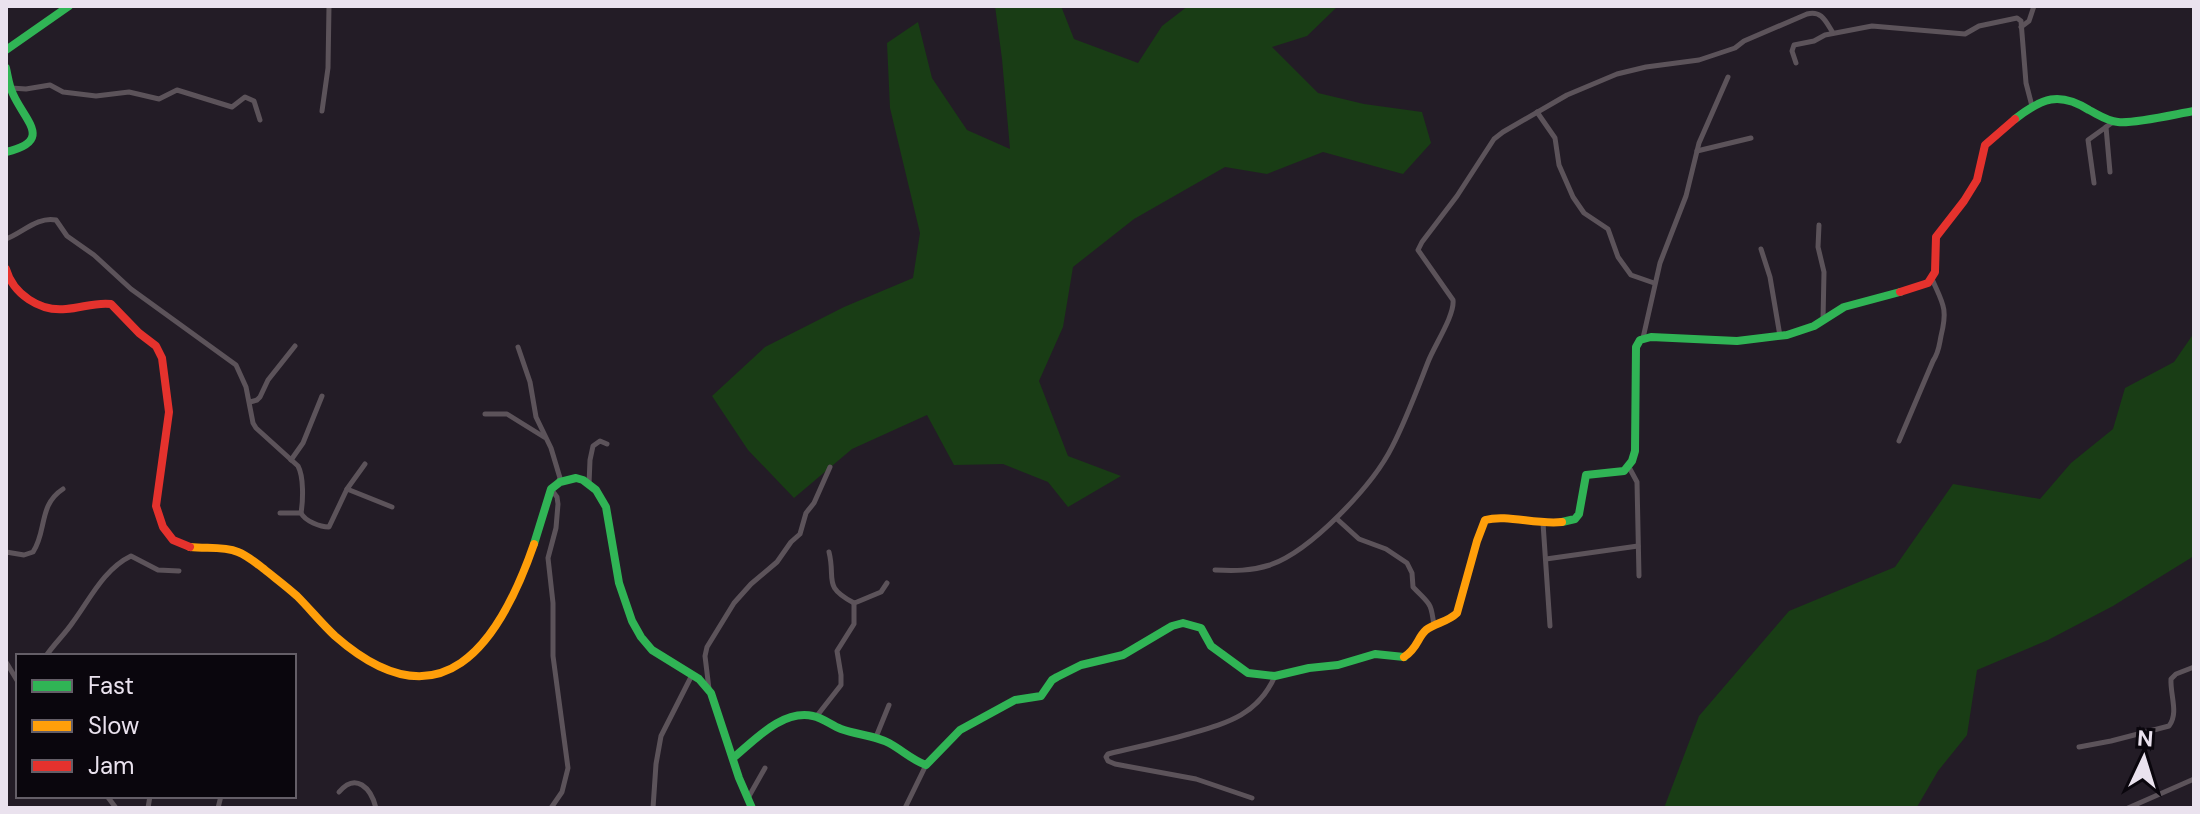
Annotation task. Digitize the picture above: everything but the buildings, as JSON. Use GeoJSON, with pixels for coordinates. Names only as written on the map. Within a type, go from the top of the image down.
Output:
{"type":"FeatureCollection","features":[{"type":"Feature","properties":{"kind":"street"},"geometry":{"type":"LineString","coordinates":[[6,50],[69,6]]}},
{"type":"Feature","properties":{"kind":"street"},"geometry":{"type":"LineString","coordinates":[[322,111],[328,68],[329,6]]}},
{"type":"Feature","properties":{"kind":"street"},"geometry":{"type":"LineString","coordinates":[[2021,27],[2029,21],[2034,6]]}},
{"type":"Feature","properties":{"kind":"street"},"geometry":{"type":"LineString","coordinates":[[1215,570],[1244,571],[1272,565],[1292,554],[1337,519],[1363,490],[1390,451],[1435,344],[1454,308],[1453,300],[1418,250],[1494,139],[1567,95],[1617,74],[1699,60],[1735,48],[1744,41],[1813,12],[1822,15],[1833,33]]}},
{"type":"Feature","properties":{"kind":"street"},"geometry":{"type":"LineString","coordinates":[[1796,63],[1792,51],[1794,45],[1833,33],[1876,25],[1965,34],[1979,26],[2017,18],[2021,21],[2026,83],[2032,106]]}},
{"type":"Feature","properties":{"kind":"street"},"geometry":{"type":"LineString","coordinates":[[6,68],[11,88],[29,120],[33,137],[23,148],[6,152]]}},
{"type":"Feature","properties":{"kind":"street"},"geometry":{"type":"LineString","coordinates":[[905,808],[926,765],[953,736],[1015,700],[1044,695],[1052,680],[1081,665],[1123,655],[1177,624],[1201,628],[1211,646],[1248,673],[1275,676],[1338,665],[1375,654],[1404,657],[1414,650],[1425,631],[1457,613],[1485,520],[1498,517],[1543,523],[1566,522],[1580,515],[1586,475],[1623,472],[1630,469],[1634,462],[1636,347],[1643,338],[1654,283],[1686,196],[1697,151],[1728,77]]}},
{"type":"Feature","properties":{"kind":"street"},"geometry":{"type":"LineString","coordinates":[[11,88],[17,90],[50,85],[63,92],[96,96],[129,92],[159,99],[177,90],[232,107],[245,97],[254,101],[260,120]]}},
{"type":"Feature","properties":{"kind":"street"},"geometry":{"type":"LineString","coordinates":[[1643,338],[1737,341],[1780,336],[1801,331],[1844,307],[1928,283],[1935,272],[1936,237],[1977,180],[1985,145],[1999,131],[2032,106],[2056,98],[2068,98],[2110,125]]}},
{"type":"Feature","properties":{"kind":"street"},"geometry":{"type":"LineString","coordinates":[[2094,183],[2087,143],[2089,137],[2110,125],[2194,111]]}},
{"type":"Feature","properties":{"kind":"street"},"geometry":{"type":"LineString","coordinates":[[1537,112],[1555,138],[1559,165],[1573,197],[1584,213],[1608,229],[1618,257],[1631,275],[1654,283]]}},
{"type":"Feature","properties":{"kind":"street"},"geometry":{"type":"LineString","coordinates":[[2110,125],[2110,172]]}},
{"type":"Feature","properties":{"kind":"street"},"geometry":{"type":"LineString","coordinates":[[1697,151],[1751,138]]}},
{"type":"Feature","properties":{"kind":"street"},"geometry":{"type":"LineString","coordinates":[[6,239],[33,224],[49,218],[56,220],[67,236],[94,255],[131,289],[230,360],[243,377],[256,428],[301,472],[301,513],[305,519],[329,527],[347,489],[365,464]]}},
{"type":"Feature","properties":{"kind":"street"},"geometry":{"type":"LineString","coordinates":[[1819,225],[1818,247],[1824,272],[1823,320]]}},
{"type":"Feature","properties":{"kind":"street"},"geometry":{"type":"LineString","coordinates":[[1761,249],[1770,277],[1780,336]]}},
{"type":"Feature","properties":{"kind":"street"},"geometry":{"type":"LineString","coordinates":[[6,269],[12,287],[40,307],[68,311],[97,303],[111,304],[160,351],[166,375],[169,412],[156,506],[168,535],[192,549],[226,547],[240,551],[299,598],[344,643],[395,673],[416,677],[439,674],[460,664],[484,645],[504,614],[560,478],[536,417],[530,382],[518,347]]}},
{"type":"Feature","properties":{"kind":"street"},"geometry":{"type":"LineString","coordinates":[[1899,441],[1939,350],[1945,324],[1944,307],[1932,279]]}},
{"type":"Feature","properties":{"kind":"street"},"geometry":{"type":"LineString","coordinates":[[250,402],[260,397],[268,380],[295,346]]}},
{"type":"Feature","properties":{"kind":"street"},"geometry":{"type":"LineString","coordinates":[[291,460],[303,443],[322,396]]}},
{"type":"Feature","properties":{"kind":"street"},"geometry":{"type":"LineString","coordinates":[[485,414],[507,414],[545,437]]}},
{"type":"Feature","properties":{"kind":"street"},"geometry":{"type":"LineString","coordinates":[[589,484],[593,446],[597,441],[607,444]]}},
{"type":"Feature","properties":{"kind":"street"},"geometry":{"type":"LineString","coordinates":[[749,804],[709,690],[705,656],[707,647],[734,603],[777,562],[800,534],[806,513],[814,503],[830,467]]}},
{"type":"Feature","properties":{"kind":"street"},"geometry":{"type":"LineString","coordinates":[[1630,469],[1637,482],[1639,576]]}},
{"type":"Feature","properties":{"kind":"street"},"geometry":{"type":"LineString","coordinates":[[555,486],[570,478],[579,478],[602,498],[622,599],[639,635],[653,652],[692,675],[709,690]]}},
{"type":"Feature","properties":{"kind":"street"},"geometry":{"type":"LineString","coordinates":[[551,808],[562,792],[568,768],[553,656],[553,603],[548,558],[556,528],[558,504],[555,486]]}},
{"type":"Feature","properties":{"kind":"street"},"geometry":{"type":"LineString","coordinates":[[6,552],[24,555],[33,552],[50,501],[63,489]]}},
{"type":"Feature","properties":{"kind":"street"},"geometry":{"type":"LineString","coordinates":[[347,489],[392,507]]}},
{"type":"Feature","properties":{"kind":"street"},"geometry":{"type":"LineString","coordinates":[[280,513],[301,513]]}},
{"type":"Feature","properties":{"kind":"street"},"geometry":{"type":"LineString","coordinates":[[1337,519],[1359,539],[1386,549],[1407,563],[1412,573],[1413,587],[1428,600],[1432,609],[1434,626]]}},
{"type":"Feature","properties":{"kind":"street"},"geometry":{"type":"LineString","coordinates":[[1543,523],[1550,626]]}},
{"type":"Feature","properties":{"kind":"street"},"geometry":{"type":"LineString","coordinates":[[1546,559],[1638,546]]}},
{"type":"Feature","properties":{"kind":"street"},"geometry":{"type":"LineString","coordinates":[[829,552],[830,578],[842,597],[854,603],[873,597],[887,583]]}},
{"type":"Feature","properties":{"kind":"street"},"geometry":{"type":"LineString","coordinates":[[48,654],[104,578],[126,559],[131,556],[158,570],[179,571]]}},
{"type":"Feature","properties":{"kind":"street"},"geometry":{"type":"LineString","coordinates":[[816,717],[841,685],[837,651],[854,624],[854,603]]}},
{"type":"Feature","properties":{"kind":"street"},"geometry":{"type":"LineString","coordinates":[[2079,747],[2169,726],[2174,716],[2171,679],[2194,667]]}},
{"type":"Feature","properties":{"kind":"street"},"geometry":{"type":"LineString","coordinates":[[653,808],[661,736],[692,675]]}},
{"type":"Feature","properties":{"kind":"street"},"geometry":{"type":"LineString","coordinates":[[1252,798],[1196,779],[1115,764],[1106,757],[1238,718],[1268,692],[1275,676]]}},
{"type":"Feature","properties":{"kind":"street"},"geometry":{"type":"LineString","coordinates":[[876,737],[889,705]]}},
{"type":"Feature","properties":{"kind":"street"},"geometry":{"type":"LineString","coordinates":[[733,758],[785,718],[802,714],[876,737],[926,765]]}},
{"type":"Feature","properties":{"kind":"street"},"geometry":{"type":"LineString","coordinates":[[749,804],[765,768]]}},
{"type":"Feature","properties":{"kind":"street"},"geometry":{"type":"LineString","coordinates":[[2128,808],[2194,779]]}},
{"type":"Feature","properties":{"kind":"street"},"geometry":{"type":"LineString","coordinates":[[339,792],[355,782],[369,792],[376,808]]}},
{"type":"Feature","properties":{"kind":"green space"},"geometry":{"type":"Polygon","coordinates":[[[995,6],[1061,6],[1074,39],[1138,63],[1162,26],[1188,6],[1338,6],[1307,36],[1272,47],[1318,93],[1364,104],[1422,112],[1431,143],[1403,174],[1323,152],[1267,174],[1225,167],[1134,219],[1073,267],[1063,327],[1039,381],[1068,456],[1121,476],[1068,507],[1048,482],[1003,464],[954,465],[927,415],[852,449],[794,498],[748,450],[712,396],[765,347],[844,307],[913,278],[920,233],[890,108],[887,43],[918,22],[932,78],[967,130],[1010,149],[995,6]]]}},
{"type":"Feature","properties":{"kind":"green space"},"geometry":{"type":"Polygon","coordinates":[[[2194,333],[2194,556],[2113,606],[2048,640],[1977,670],[1967,735],[1938,771],[1917,807],[1664,808],[1699,716],[1789,611],[1895,567],[1953,484],[2040,499],[2071,463],[2113,429],[2125,388],[2174,362],[2194,333]]]}},
{"type":"Feature","properties":{"kind":"traffic: fast"},"geometry":{"type":"LineString","coordinates":[[6,50],[69,6]]}},
{"type":"Feature","properties":{"kind":"traffic: fast"},"geometry":{"type":"LineString","coordinates":[[6,68],[12,91],[32,129],[29,142],[6,152]]}},
{"type":"Feature","properties":{"kind":"traffic: fast"},"geometry":{"type":"LineString","coordinates":[[2015,119],[2042,102],[2060,99],[2118,122],[2194,111]]}},
{"type":"Feature","properties":{"kind":"traffic: fast"},"geometry":{"type":"LineString","coordinates":[[1562,522],[1575,519],[1579,514],[1586,475],[1624,471],[1632,461],[1635,451],[1636,347],[1640,340],[1651,337],[1737,341],[1787,335],[1814,326],[1844,307],[1900,292]]}},
{"type":"Feature","properties":{"kind":"traffic: fast"},"geometry":{"type":"LineString","coordinates":[[534,544],[551,489],[560,482],[576,478],[596,490],[606,507],[619,583],[632,621],[652,650],[699,679],[711,693],[752,808]]}},
{"type":"Feature","properties":{"kind":"traffic: fast"},"geometry":{"type":"LineString","coordinates":[[733,758],[769,728],[790,717],[802,715],[817,717],[841,729],[883,740],[926,765],[960,730],[1015,700],[1041,696],[1052,680],[1081,665],[1123,655],[1172,626],[1183,623],[1201,628],[1211,646],[1248,673],[1275,676],[1338,665],[1375,654],[1404,657]]}},
{"type":"Feature","properties":{"kind":"traffic: slow"},"geometry":{"type":"LineString","coordinates":[[1404,657],[1426,630],[1457,613],[1485,520],[1503,518],[1562,522]]}},
{"type":"Feature","properties":{"kind":"traffic: slow"},"geometry":{"type":"LineString","coordinates":[[190,547],[226,549],[245,556],[297,596],[335,636],[373,663],[406,675],[435,674],[461,663],[484,642],[520,581],[534,544]]}},
{"type":"Feature","properties":{"kind":"traffic: jam"},"geometry":{"type":"LineString","coordinates":[[1900,292],[1928,283],[1935,272],[1936,237],[1977,180],[1985,145],[2015,119]]}},
{"type":"Feature","properties":{"kind":"traffic: jam"},"geometry":{"type":"LineString","coordinates":[[6,269],[15,286],[29,300],[56,309],[111,304],[156,346],[162,358],[169,412],[156,506],[163,527],[173,540],[190,547]]}}]}
